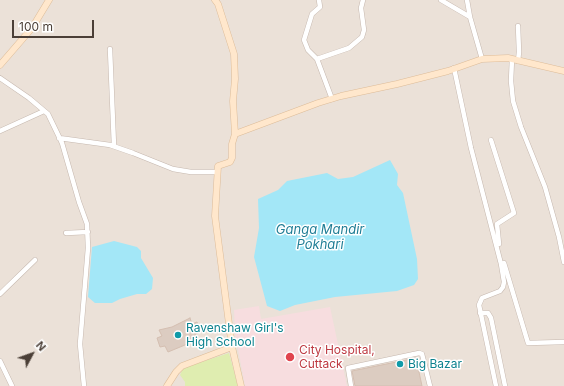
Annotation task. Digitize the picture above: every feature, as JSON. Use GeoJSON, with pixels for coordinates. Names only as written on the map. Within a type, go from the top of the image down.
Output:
{"type":"FeatureCollection","features":[{"type":"Feature","properties":{"kind":"street"},"geometry":{"type":"LineString","coordinates":[[0,65],[32,28],[49,0]]}},
{"type":"Feature","properties":{"kind":"street"},"geometry":{"type":"LineString","coordinates":[[215,0],[218,4],[234,54],[235,79],[233,101],[235,134],[232,144],[232,158],[230,162],[218,166],[215,216],[232,347],[241,386]]}},
{"type":"Feature","properties":{"kind":"street"},"geometry":{"type":"LineString","coordinates":[[319,0],[320,7],[312,14],[304,40],[308,50],[317,59],[332,99]]}},
{"type":"Feature","properties":{"kind":"street"},"geometry":{"type":"LineString","coordinates":[[317,59],[349,48],[362,37],[364,30],[361,8],[363,0]]}},
{"type":"Feature","properties":{"kind":"street"},"geometry":{"type":"LineString","coordinates":[[441,0],[470,17]]}},
{"type":"Feature","properties":{"kind":"street"},"geometry":{"type":"LineString","coordinates":[[467,0],[470,17],[482,59]]}},
{"type":"Feature","properties":{"kind":"street"},"geometry":{"type":"LineString","coordinates":[[518,26],[520,52],[515,60],[511,81],[513,101],[546,187],[564,262]]}},
{"type":"Feature","properties":{"kind":"street"},"geometry":{"type":"LineString","coordinates":[[110,49],[114,146]]}},
{"type":"Feature","properties":{"kind":"street"},"geometry":{"type":"LineString","coordinates":[[235,134],[332,99],[397,84],[482,59],[508,58],[564,70]]}},
{"type":"Feature","properties":{"kind":"street"},"geometry":{"type":"LineString","coordinates":[[454,68],[470,148],[501,264],[504,282],[504,287],[500,291],[482,298],[479,305],[496,386]]}},
{"type":"Feature","properties":{"kind":"street"},"geometry":{"type":"LineString","coordinates":[[0,78],[29,98],[48,114],[59,138],[87,224],[88,248],[80,344],[84,386]]}},
{"type":"Feature","properties":{"kind":"street"},"geometry":{"type":"LineString","coordinates":[[0,131],[44,111]]}},
{"type":"Feature","properties":{"kind":"street"},"geometry":{"type":"LineString","coordinates":[[59,138],[114,146],[134,152],[173,169],[191,172],[217,172]]}},
{"type":"Feature","properties":{"kind":"street"},"geometry":{"type":"LineString","coordinates":[[491,140],[514,213],[497,224],[499,244],[528,343],[564,342]]}},
{"type":"Feature","properties":{"kind":"street"},"geometry":{"type":"LineString","coordinates":[[66,232],[88,232]]}},
{"type":"Feature","properties":{"kind":"street"},"geometry":{"type":"LineString","coordinates":[[0,294],[35,260]]}},
{"type":"Feature","properties":{"kind":"street"},"geometry":{"type":"LineString","coordinates":[[480,313],[488,313],[491,318],[505,386]]}},
{"type":"Feature","properties":{"kind":"street"},"geometry":{"type":"LineString","coordinates":[[167,386],[182,366],[232,347]]}},
{"type":"Feature","properties":{"kind":"street"},"geometry":{"type":"LineString","coordinates":[[351,386],[348,368],[419,353],[422,354],[430,386]]}},
{"type":"Feature","properties":{"kind":"street"},"geometry":{"type":"LineString","coordinates":[[0,361],[12,386]]}},
{"type":"Feature","properties":{"kind":"shaded area"},"geometry":{"type":"Polygon","coordinates":[[[0,0],[564,0],[564,386],[0,386],[0,0]]]}},
{"type":"Feature","properties":{"kind":"shaded area","name":"City Hospital, Cuttack"},"geometry":{"type":"Polygon","coordinates":[[[259,306],[261,319],[330,307],[347,386],[245,386],[235,333],[234,310],[259,306]]]}},
{"type":"Feature","properties":{"kind":"green space"},"geometry":{"type":"Polygon","coordinates":[[[229,353],[238,386],[185,386],[185,382],[180,375],[183,368],[229,353]]]}},
{"type":"Feature","properties":{"kind":"water","name":"Ganga Mandir Pokhari"},"geometry":{"type":"Polygon","coordinates":[[[390,160],[398,174],[397,185],[403,193],[417,259],[418,279],[414,285],[397,291],[335,297],[295,305],[280,311],[267,306],[254,257],[259,228],[258,199],[278,190],[287,181],[327,173],[338,179],[353,177],[390,160]]]}},
{"type":"Feature","properties":{"kind":"water"},"geometry":{"type":"Polygon","coordinates":[[[114,241],[137,247],[141,251],[141,258],[153,278],[152,289],[146,294],[137,294],[112,303],[95,303],[88,297],[92,247],[114,241]]]}},
{"type":"Feature","properties":{"kind":"building","name":"Ravenshaw Girl's High School"},"geometry":{"type":"Polygon","coordinates":[[[190,318],[192,324],[197,322],[201,332],[195,334],[197,340],[168,352],[165,346],[160,347],[157,338],[162,336],[159,330],[172,327],[190,318]]]}},
{"type":"Feature","properties":{"kind":"building","name":"Big Bazar"},"geometry":{"type":"Polygon","coordinates":[[[416,358],[422,386],[355,386],[352,371],[416,358]]]}},
{"type":"Feature","properties":{"kind":"place","name":"Ravenshaw Girl's High School"},"geometry":{"type":"Point","coordinates":[178,335]}},
{"type":"Feature","properties":{"kind":"place","name":"City Hospital, Cuttack"},"geometry":{"type":"Point","coordinates":[290,357]}},
{"type":"Feature","properties":{"kind":"place","name":"Big Bazar"},"geometry":{"type":"Point","coordinates":[400,364]}}]}
